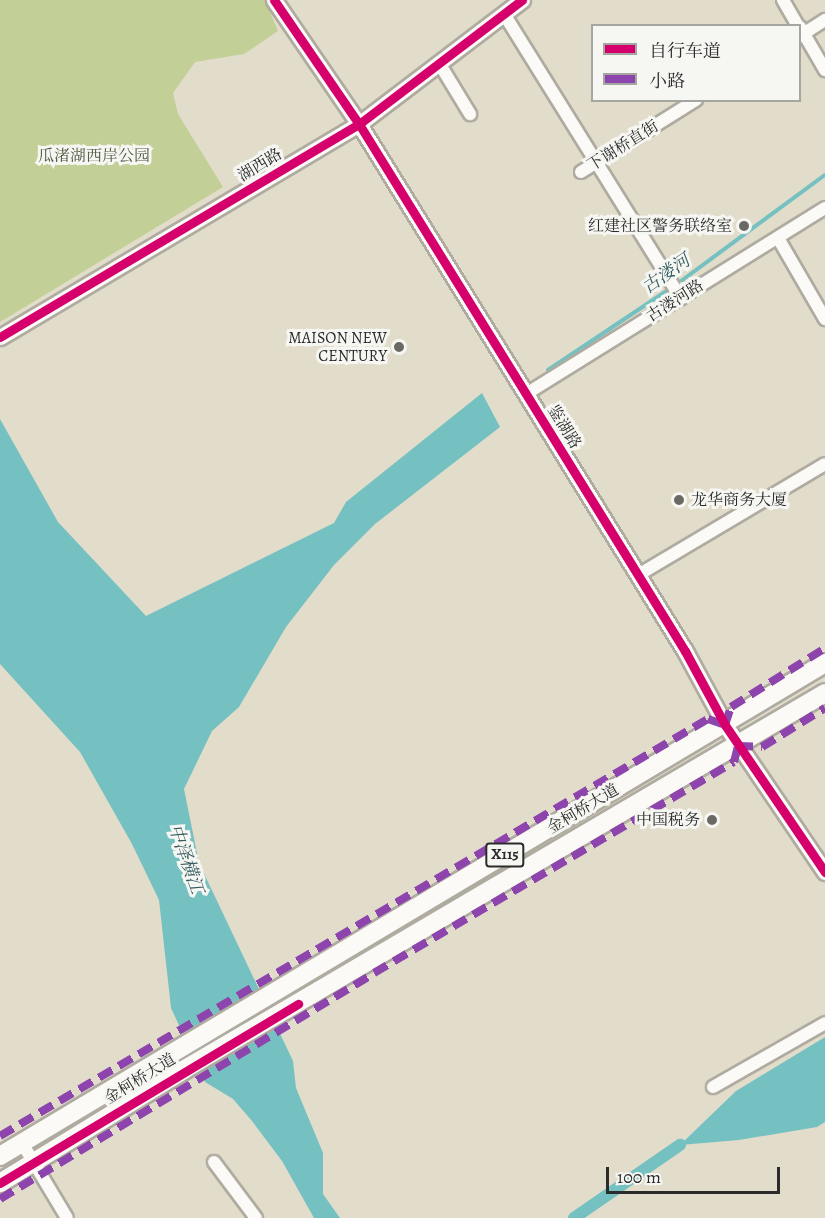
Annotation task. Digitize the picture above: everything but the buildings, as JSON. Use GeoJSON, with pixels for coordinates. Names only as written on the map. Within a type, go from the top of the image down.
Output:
{"type":"FeatureCollection","features":[{"type":"Feature","properties":{"kind":"main road","name":"金柯桥大道"},"geometry":{"type":"LineString","coordinates":[[0,1156],[725,725],[825,663]]}},
{"type":"Feature","properties":{"kind":"main road","name":"金柯桥大道"},"geometry":{"type":"LineString","coordinates":[[0,1183],[184,1069],[825,693]]}},
{"type":"Feature","properties":{"kind":"street","name":"鉴湖路"},"geometry":{"type":"LineString","coordinates":[[274,0],[359,124],[638,575],[738,746],[825,872]]}},
{"type":"Feature","properties":{"kind":"street","name":"湖西路"},"geometry":{"type":"LineString","coordinates":[[1,337],[359,124],[522,0]]}},
{"type":"Feature","properties":{"kind":"street"},"geometry":{"type":"LineString","coordinates":[[783,0],[796,24]]}},
{"type":"Feature","properties":{"kind":"street"},"geometry":{"type":"LineString","coordinates":[[504,14],[676,290]]}},
{"type":"Feature","properties":{"kind":"street"},"geometry":{"type":"LineString","coordinates":[[801,31],[825,20]]}},
{"type":"Feature","properties":{"kind":"street"},"geometry":{"type":"LineString","coordinates":[[801,33],[825,70]]}},
{"type":"Feature","properties":{"kind":"street"},"geometry":{"type":"LineString","coordinates":[[439,63],[470,114]]}},
{"type":"Feature","properties":{"kind":"street","name":"下谢桥直街"},"geometry":{"type":"LineString","coordinates":[[581,172],[693,102]]}},
{"type":"Feature","properties":{"kind":"street","name":"古溇河路"},"geometry":{"type":"LineString","coordinates":[[526,394],[676,290],[778,238],[825,208]]}},
{"type":"Feature","properties":{"kind":"street"},"geometry":{"type":"LineString","coordinates":[[778,238],[825,319]]}},
{"type":"Feature","properties":{"kind":"street"},"geometry":{"type":"LineString","coordinates":[[638,575],[825,464]]}},
{"type":"Feature","properties":{"kind":"street"},"geometry":{"type":"LineString","coordinates":[[713,1087],[825,1023]]}},
{"type":"Feature","properties":{"kind":"street"},"geometry":{"type":"LineString","coordinates":[[22,1143],[67,1218]]}},
{"type":"Feature","properties":{"kind":"street"},"geometry":{"type":"LineString","coordinates":[[214,1162],[256,1218]]}},
{"type":"Feature","properties":{"kind":"green space","name":"瓜渚湖西岸公园"},"geometry":{"type":"Polygon","coordinates":[[[0,0],[265,0],[278,31],[244,54],[195,62],[173,93],[178,114],[223,187],[0,322],[0,0]]]}},
{"type":"Feature","properties":{"kind":"water","name":"中泽横江"},"geometry":{"type":"Polygon","coordinates":[[[482,393],[500,427],[375,524],[334,565],[286,627],[239,707],[212,731],[184,789],[199,863],[293,1061],[296,1088],[323,1153],[323,1194],[340,1218],[314,1218],[282,1161],[252,1121],[233,1099],[205,1082],[171,1008],[159,900],[132,844],[80,752],[0,664],[0,419],[58,522],[146,616],[334,523],[346,502],[482,393]]]}},
{"type":"Feature","properties":{"kind":"water"},"geometry":{"type":"Polygon","coordinates":[[[825,1037],[825,1122],[817,1127],[739,1140],[680,1145],[736,1091],[825,1037]]]}},
{"type":"Feature","properties":{"kind":"waterway","name":"古溇河"},"geometry":{"type":"LineString","coordinates":[[548,370],[677,284],[825,175]]}},
{"type":"Feature","properties":{"kind":"waterway"},"geometry":{"type":"LineString","coordinates":[[574,1218],[680,1145]]}},
{"type":"Feature","properties":{"kind":"marked path"},"geometry":{"type":"LineString","coordinates":[[0,1136],[708,719],[725,725],[731,707],[825,648]]}},
{"type":"Feature","properties":{"kind":"marked path"},"geometry":{"type":"LineString","coordinates":[[0,1199],[374,973],[734,762],[738,746],[762,747],[825,708]]}},
{"type":"Feature","properties":{"kind":"cycle path"},"geometry":{"type":"LineString","coordinates":[[274,0],[359,124],[685,651],[725,725],[825,872]]}},
{"type":"Feature","properties":{"kind":"cycle path"},"geometry":{"type":"LineString","coordinates":[[0,337],[359,124],[522,0]]}},
{"type":"Feature","properties":{"kind":"cycle path"},"geometry":{"type":"LineString","coordinates":[[0,1183],[298,1004]]}},
{"type":"Feature","properties":{"kind":"place","name":"红建社区警务联络室"},"geometry":{"type":"Point","coordinates":[744,226]}},
{"type":"Feature","properties":{"kind":"place","name":"MAISON NEW CENTURY"},"geometry":{"type":"Point","coordinates":[399,347]}},
{"type":"Feature","properties":{"kind":"place","name":"龙华商务大厦"},"geometry":{"type":"Point","coordinates":[679,500]}},
{"type":"Feature","properties":{"kind":"place","name":"中国税务"},"geometry":{"type":"Point","coordinates":[712,820]}}]}
